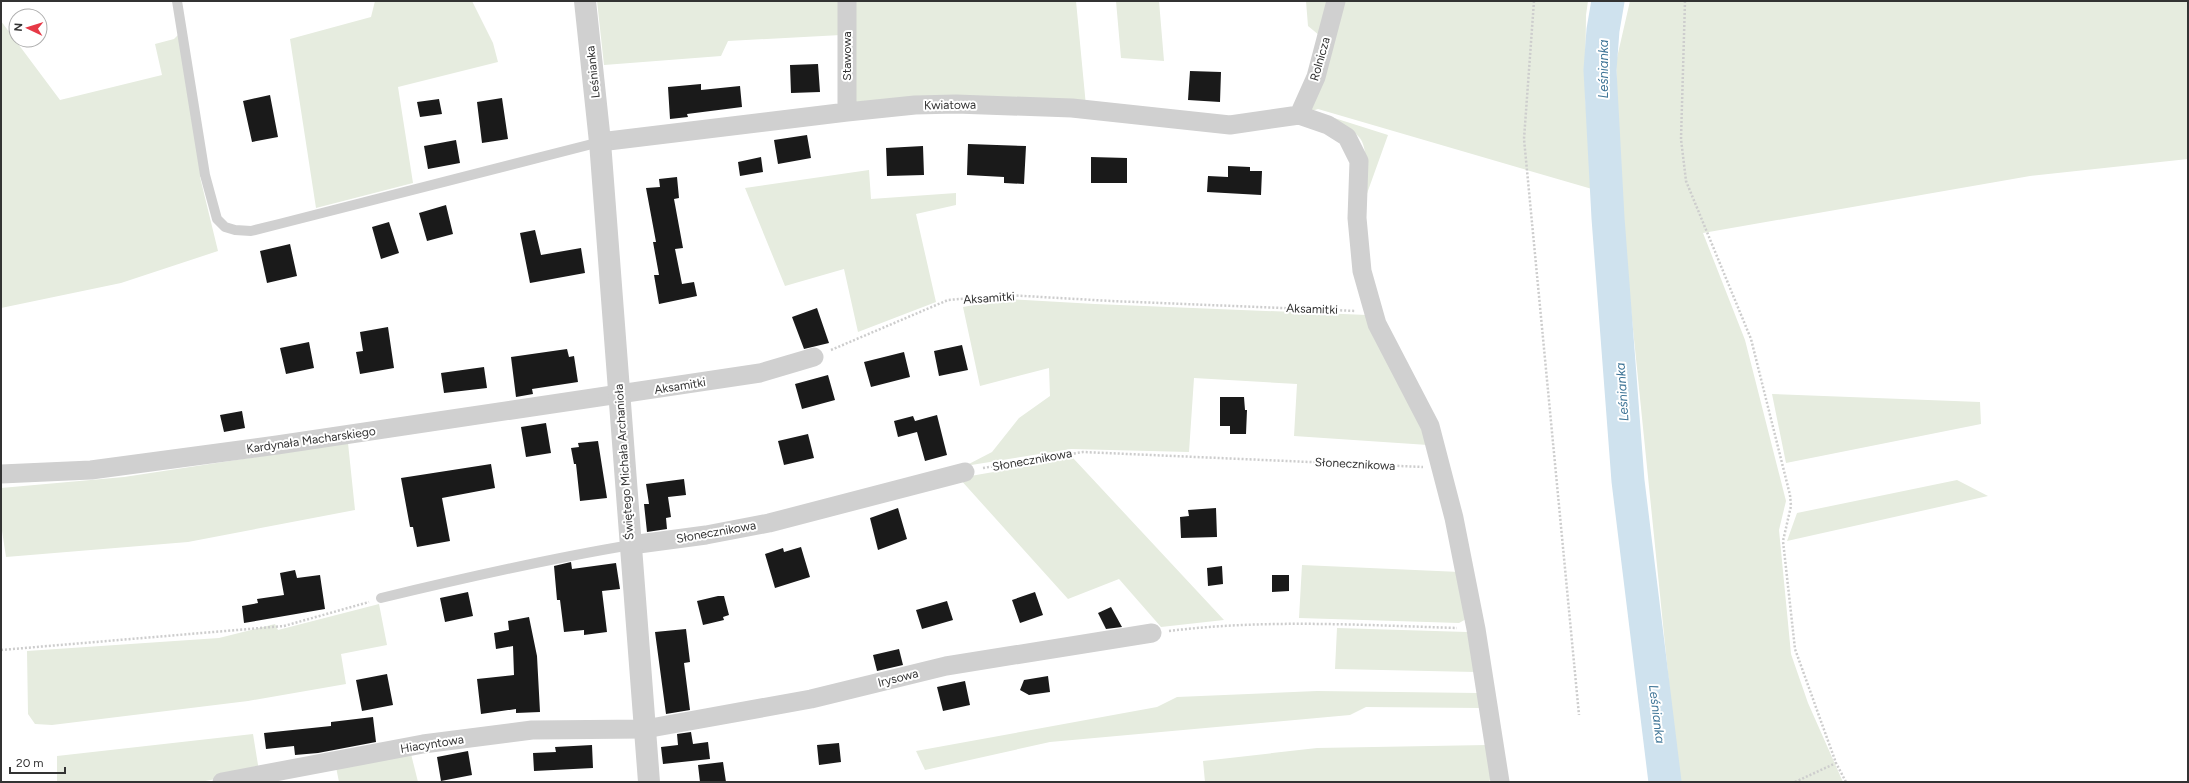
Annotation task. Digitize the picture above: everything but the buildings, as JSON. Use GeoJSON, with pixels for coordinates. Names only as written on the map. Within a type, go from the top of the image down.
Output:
{"type":"FeatureCollection","features":[{"type":"Feature","properties":{"kind":"street","name":"Leśnianka"},"geometry":{"type":"LineString","coordinates":[[585,1],[600,142]]}},
{"type":"Feature","properties":{"kind":"street","name":"Stawowa"},"geometry":{"type":"LineString","coordinates":[[847,1],[847,112]]}},
{"type":"Feature","properties":{"kind":"street","name":"Rolnicza"},"geometry":{"type":"LineString","coordinates":[[1299,115],[1316,77],[1336,1]]}},
{"type":"Feature","properties":{"kind":"street","name":"Kwiatowa"},"geometry":{"type":"LineString","coordinates":[[600,142],[914,105],[997,104],[1072,108],[1230,125],[1299,115]]}},
{"type":"Feature","properties":{"kind":"street"},"geometry":{"type":"LineString","coordinates":[[1299,115],[1328,125],[1346,137],[1359,161],[1357,218],[1362,271],[1377,324],[1430,426],[1454,518],[1476,629],[1500,782]]}},
{"type":"Feature","properties":{"kind":"street","name":"Świętego Michała Archanioła"},"geometry":{"type":"LineString","coordinates":[[600,142],[649,782]]}},
{"type":"Feature","properties":{"kind":"street","name":"Aksamitki"},"geometry":{"type":"LineString","coordinates":[[619,396],[760,373],[814,357]]}},
{"type":"Feature","properties":{"kind":"street","name":"Kardynała Macharskiego"},"geometry":{"type":"LineString","coordinates":[[1,474],[91,470],[619,396]]}},
{"type":"Feature","properties":{"kind":"street","name":"Słonecznikowa"},"geometry":{"type":"LineString","coordinates":[[631,545],[706,535],[769,523],[965,472]]}},
{"type":"Feature","properties":{"kind":"street","name":"Irysowa"},"geometry":{"type":"LineString","coordinates":[[644,728],[811,699],[946,666],[1152,633]]}},
{"type":"Feature","properties":{"kind":"street","name":"Hiacyntowa"},"geometry":{"type":"LineString","coordinates":[[222,782],[423,744],[532,730],[644,728]]}},
{"type":"Feature","properties":{"kind":"lane"},"geometry":{"type":"LineString","coordinates":[[177,1],[205,175],[217,219],[225,227],[235,230],[251,231],[600,142]]}},
{"type":"Feature","properties":{"kind":"lane"},"geometry":{"type":"LineString","coordinates":[[381,598],[475,575],[631,545]]}},
{"type":"Feature","properties":{"kind":"path"},"geometry":{"type":"LineString","coordinates":[[1534,1],[1524,139],[1579,715]]}},
{"type":"Feature","properties":{"kind":"path"},"geometry":{"type":"LineString","coordinates":[[1685,1],[1681,139],[1686,182],[1751,339],[1790,495],[1791,506],[1783,541],[1795,649],[1836,763],[1846,782]]}},
{"type":"Feature","properties":{"kind":"path","name":"Aksamitki"},"geometry":{"type":"LineString","coordinates":[[814,357],[948,300],[1007,295],[1374,312]]}},
{"type":"Feature","properties":{"kind":"path","name":"Słonecznikowa"},"geometry":{"type":"LineString","coordinates":[[965,472],[1083,452],[1441,468]]}},
{"type":"Feature","properties":{"kind":"path"},"geometry":{"type":"LineString","coordinates":[[1,650],[284,626],[325,616],[381,598]]}},
{"type":"Feature","properties":{"kind":"path"},"geometry":{"type":"LineString","coordinates":[[1152,633],[1213,625],[1295,623],[1476,629]]}},
{"type":"Feature","properties":{"kind":"path"},"geometry":{"type":"LineString","coordinates":[[1795,782],[1836,763]]}},
{"type":"Feature","properties":{"kind":"shaded area"},"geometry":{"type":"Polygon","coordinates":[[[375,1],[472,1],[493,43],[498,62],[398,87],[413,183],[316,208],[290,39],[371,17],[375,1]]]}},
{"type":"Feature","properties":{"kind":"shaded area"},"geometry":{"type":"Polygon","coordinates":[[[597,1],[839,1],[841,35],[728,41],[721,56],[604,65],[597,1]]]}},
{"type":"Feature","properties":{"kind":"shaded area"},"geometry":{"type":"Polygon","coordinates":[[[847,1],[1076,1],[1086,106],[847,112],[847,1]]]}},
{"type":"Feature","properties":{"kind":"shaded area"},"geometry":{"type":"Polygon","coordinates":[[[1116,1],[1159,1],[1164,61],[1121,58],[1116,1]]]}},
{"type":"Feature","properties":{"kind":"shaded area"},"geometry":{"type":"Polygon","coordinates":[[[1306,1],[1588,1],[1586,15],[1585,94],[1592,189],[1318,109],[1299,115],[1325,40],[1308,26],[1306,1]]]}},
{"type":"Feature","properties":{"kind":"shaded area"},"geometry":{"type":"Polygon","coordinates":[[[1630,1],[2188,1],[2188,159],[2030,176],[1703,233],[1745,340],[1786,501],[1779,530],[1791,654],[1808,703],[1843,782],[1679,782],[1621,211],[1616,62],[1630,1]]]}},
{"type":"Feature","properties":{"kind":"shaded area"},"geometry":{"type":"Polygon","coordinates":[[[1,21],[8,30],[8,48],[21,48],[60,100],[162,75],[155,44],[174,39],[182,31],[205,175],[200,177],[218,251],[121,283],[1,308],[1,21]]]}},
{"type":"Feature","properties":{"kind":"shaded area"},"geometry":{"type":"Polygon","coordinates":[[[1328,116],[1388,135],[1360,213],[1366,162],[1363,144],[1356,134],[1328,116]]]}},
{"type":"Feature","properties":{"kind":"shaded area"},"geometry":{"type":"Polygon","coordinates":[[[869,170],[871,199],[956,193],[956,205],[916,214],[936,302],[858,332],[844,269],[785,286],[745,188],[869,170]]]}},
{"type":"Feature","properties":{"kind":"shaded area"},"geometry":{"type":"Polygon","coordinates":[[[1008,299],[1367,315],[1405,387],[1428,445],[1294,436],[1297,384],[1194,378],[1189,452],[1071,449],[965,466],[992,452],[1019,418],[1050,396],[1049,368],[980,386],[963,307],[1008,299]]]}},
{"type":"Feature","properties":{"kind":"shaded area"},"geometry":{"type":"Polygon","coordinates":[[[1772,394],[1980,402],[1981,424],[1786,463],[1772,394]]]}},
{"type":"Feature","properties":{"kind":"shaded area"},"geometry":{"type":"Polygon","coordinates":[[[348,443],[355,510],[188,542],[6,557],[1,524],[1,488],[124,477],[348,443]]]}},
{"type":"Feature","properties":{"kind":"shaded area"},"geometry":{"type":"Polygon","coordinates":[[[1073,458],[1224,620],[1161,627],[1119,579],[1068,599],[959,478],[1073,458]]]}},
{"type":"Feature","properties":{"kind":"shaded area"},"geometry":{"type":"Polygon","coordinates":[[[1957,480],[1988,496],[1787,541],[1797,513],[1957,480]]]}},
{"type":"Feature","properties":{"kind":"shaded area"},"geometry":{"type":"Polygon","coordinates":[[[1302,565],[1460,572],[1468,618],[1459,623],[1299,618],[1302,565]]]}},
{"type":"Feature","properties":{"kind":"shaded area"},"geometry":{"type":"Polygon","coordinates":[[[379,604],[387,645],[341,654],[346,684],[248,701],[52,725],[35,724],[28,714],[27,651],[219,638],[275,624],[278,630],[379,604]]]}},
{"type":"Feature","properties":{"kind":"shaded area"},"geometry":{"type":"Polygon","coordinates":[[[1337,628],[1467,632],[1476,672],[1335,669],[1337,628]]]}},
{"type":"Feature","properties":{"kind":"shaded area"},"geometry":{"type":"Polygon","coordinates":[[[1317,691],[1478,693],[1481,708],[1366,707],[1350,715],[1050,742],[925,770],[916,751],[1157,707],[1177,697],[1317,691]]]}},
{"type":"Feature","properties":{"kind":"shaded area"},"geometry":{"type":"Polygon","coordinates":[[[253,734],[259,771],[200,782],[57,782],[57,756],[253,734]]]}},
{"type":"Feature","properties":{"kind":"shaded area"},"geometry":{"type":"Polygon","coordinates":[[[1487,745],[1491,777],[1489,782],[1205,782],[1203,761],[1317,748],[1487,745]]]}},
{"type":"Feature","properties":{"kind":"shaded area"},"geometry":{"type":"Polygon","coordinates":[[[411,754],[418,782],[339,782],[336,767],[411,754]]]}},
{"type":"Feature","properties":{"kind":"waterway","name":"Leśnianka"},"geometry":{"type":"LineString","coordinates":[[1608,1],[1603,30],[1600,70],[1608,218],[1628,481],[1665,782]]}}]}
